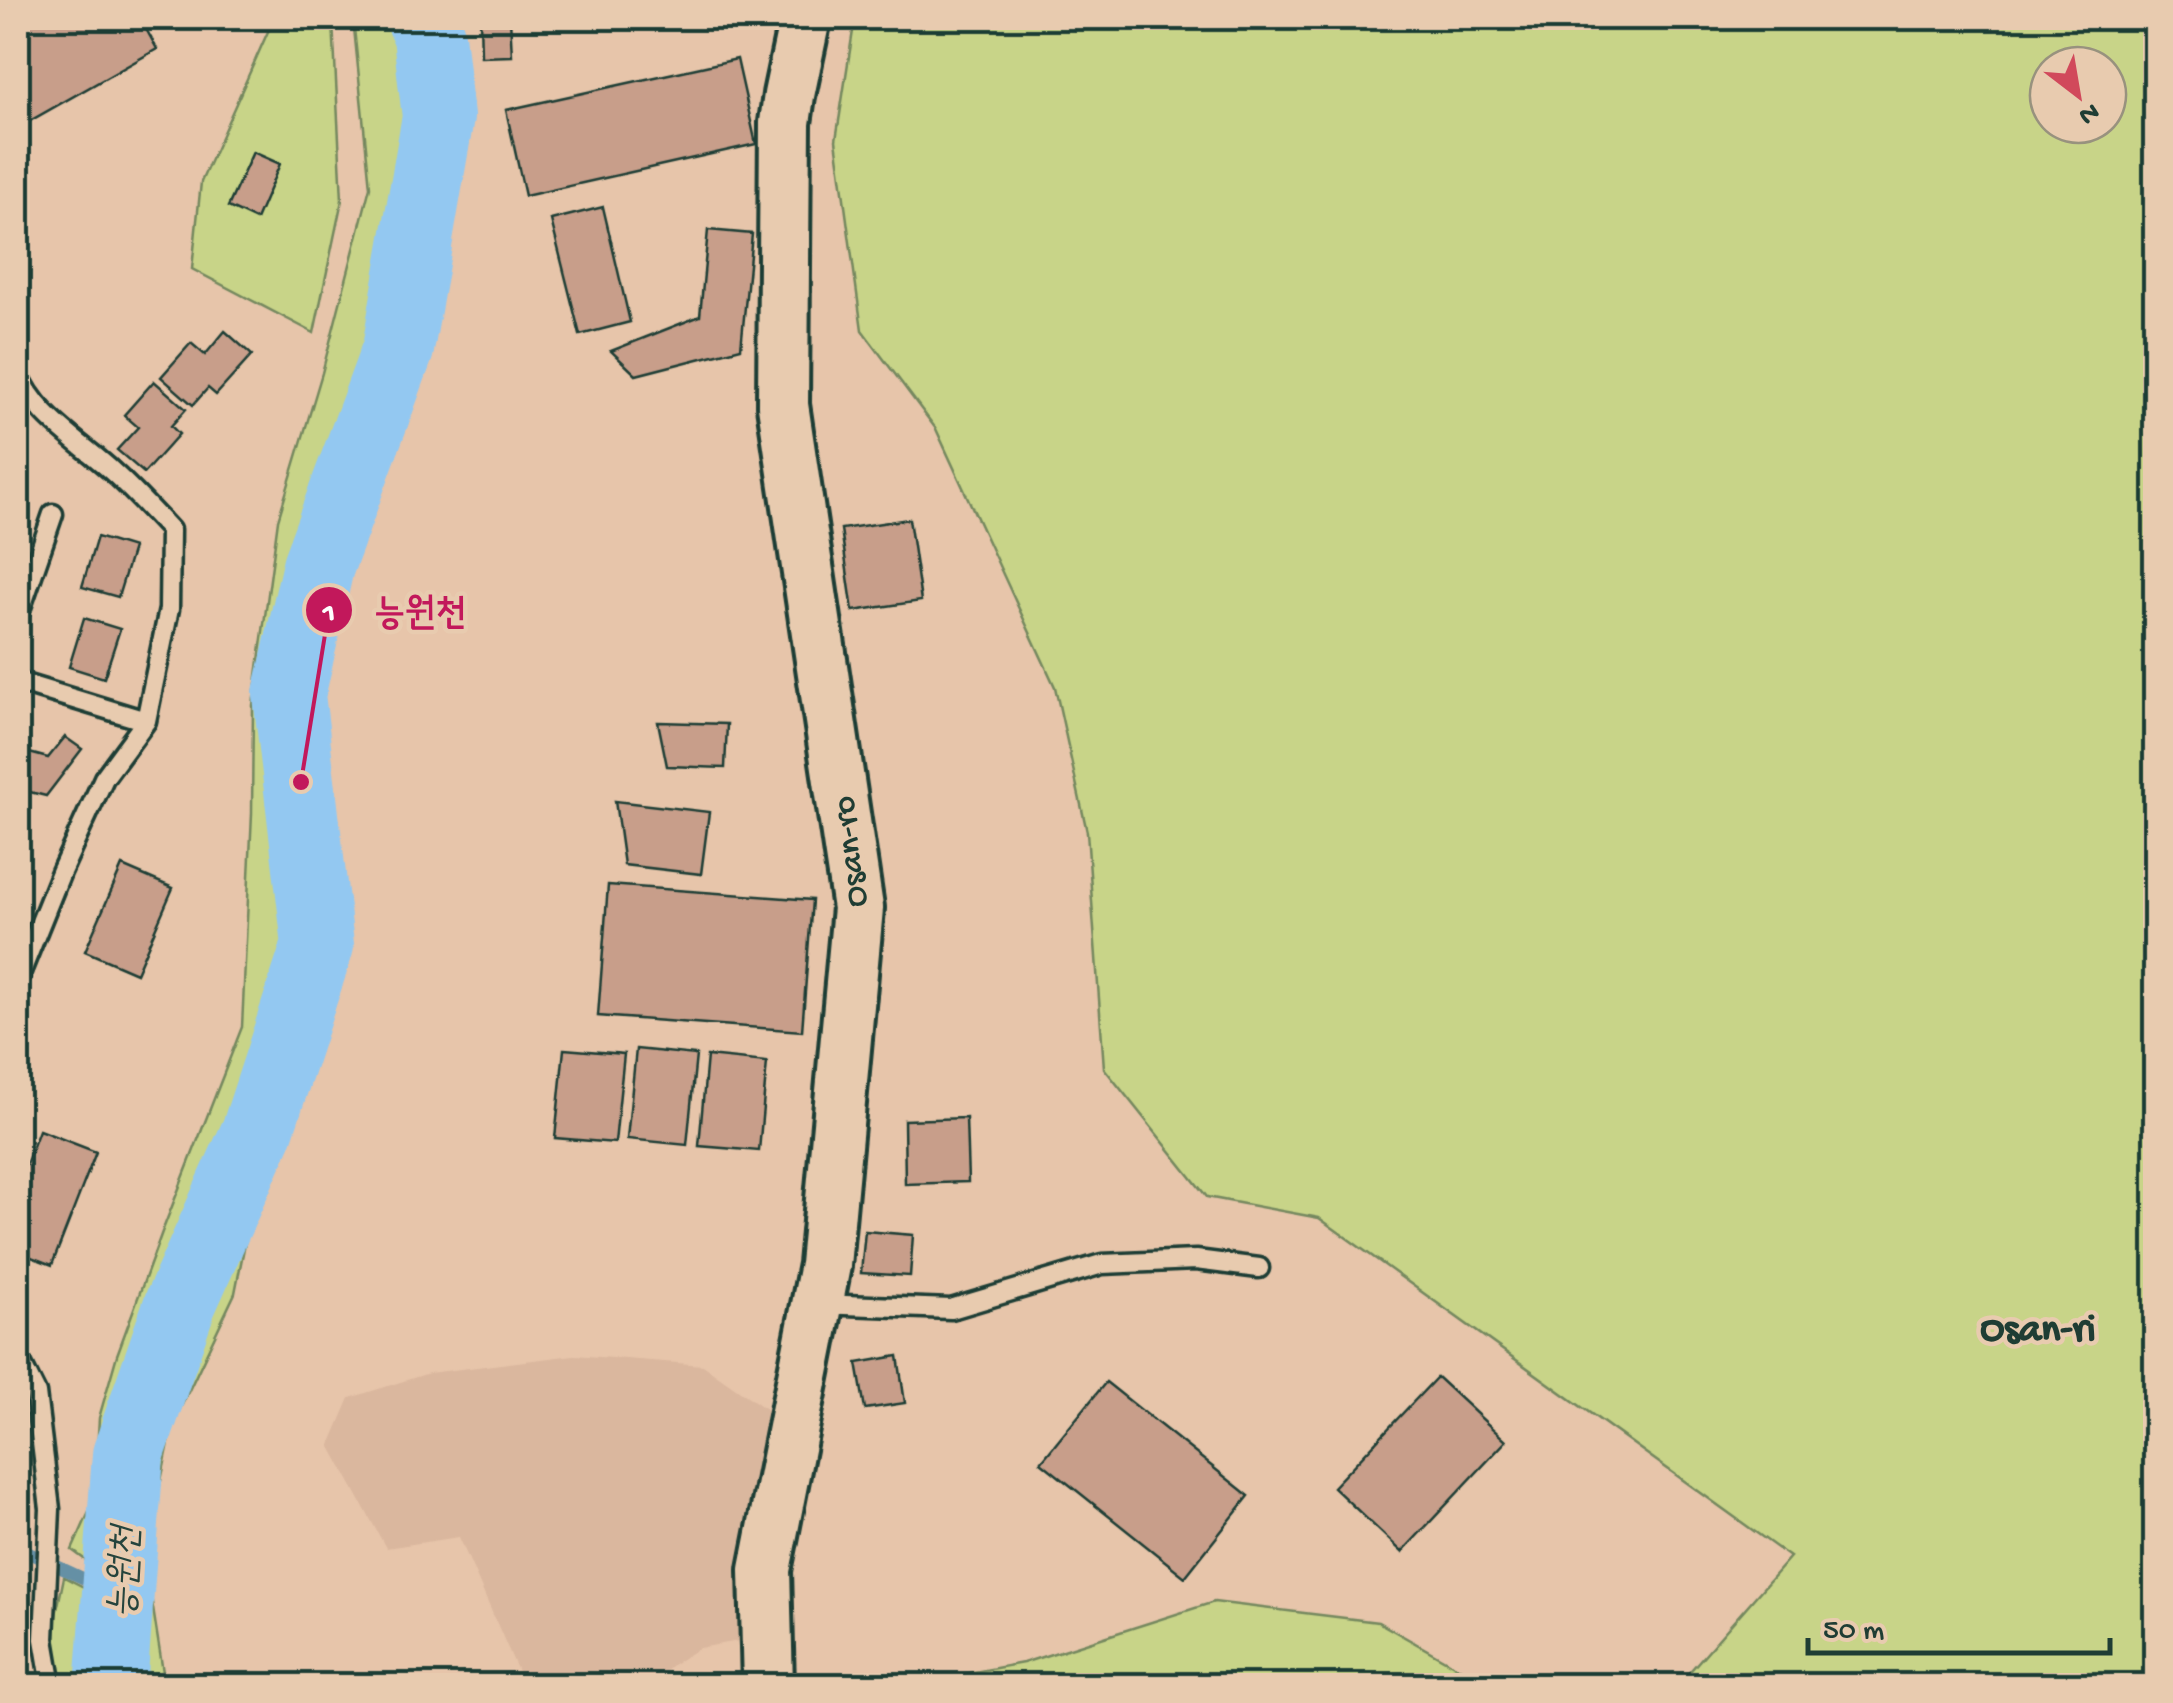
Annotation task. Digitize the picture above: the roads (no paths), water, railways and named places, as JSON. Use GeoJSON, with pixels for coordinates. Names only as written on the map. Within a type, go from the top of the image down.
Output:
{"type":"FeatureCollection","features":[{"type":"Feature","properties":{"kind":"street","name":"Osan-ro"},"geometry":{"type":"LineString","coordinates":[[768,1686],[765,1570],[830,1234],[858,908],[783,405],[786,123],[805,18]]}},
{"type":"Feature","properties":{"kind":"lane"},"geometry":{"type":"LineString","coordinates":[[18,372],[24,388],[71,439],[113,472],[170,530],[169,609],[146,721],[104,778],[18,979]]}},
{"type":"Feature","properties":{"kind":"lane"},"geometry":{"type":"LineString","coordinates":[[18,616],[53,514]]}},
{"type":"Feature","properties":{"kind":"lane"},"geometry":{"type":"LineString","coordinates":[[18,682],[146,721]]}},
{"type":"Feature","properties":{"kind":"lane"},"geometry":{"type":"LineString","coordinates":[[818,1304],[951,1309],[1102,1264],[1196,1260],[1259,1268]]}},
{"type":"Feature","properties":{"kind":"lane"},"geometry":{"type":"LineString","coordinates":[[18,1357],[36,1393],[50,1509],[44,1639],[52,1686]]}},
{"type":"Feature","properties":{"kind":"waterway","name":"능원천"},"geometry":{"type":"LineString","coordinates":[[114,1686],[128,1455],[180,1304],[257,1132],[318,945],[289,695],[318,566],[398,349],[438,117],[429,36],[422,18]]}},
{"type":"Feature","properties":{"kind":"waterway"},"geometry":{"type":"LineString","coordinates":[[18,1548],[117,1594]]}},
{"type":"Feature","properties":{"kind":"place","name":"능원천"},"geometry":{"type":"Point","coordinates":[301,782]}},
{"type":"Feature","properties":{"kind":"district","name":"Osan-ri"},"geometry":{"type":"Point","coordinates":[2038,1325]}}]}
